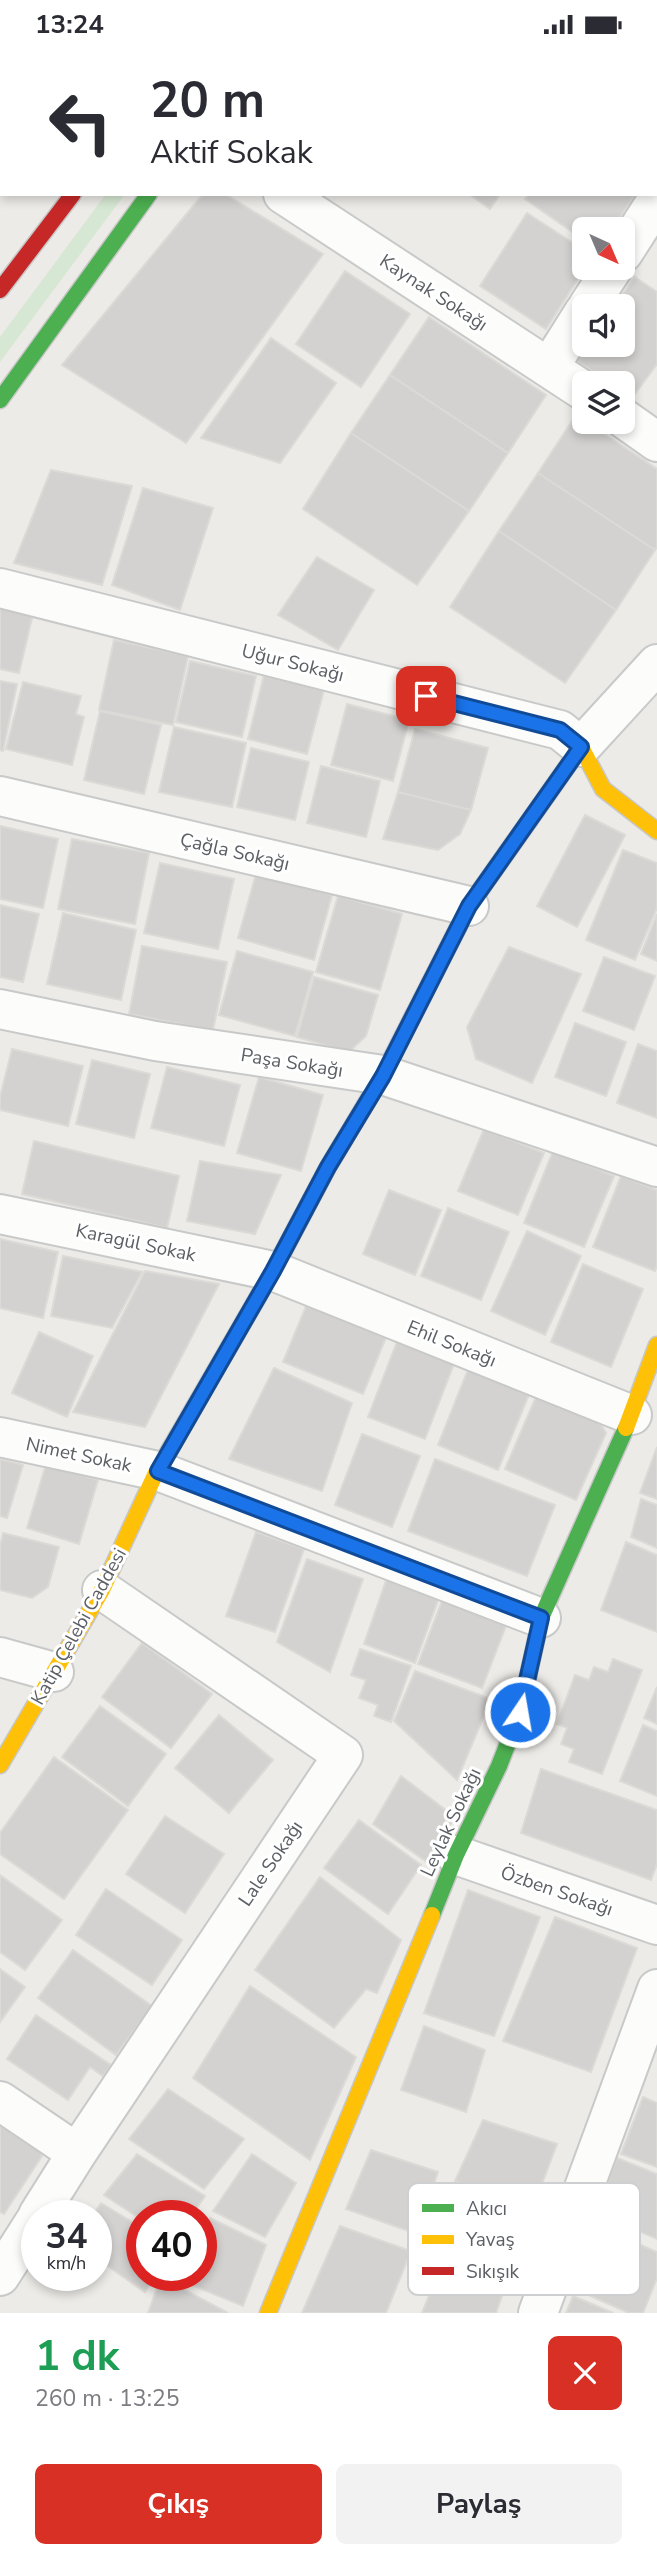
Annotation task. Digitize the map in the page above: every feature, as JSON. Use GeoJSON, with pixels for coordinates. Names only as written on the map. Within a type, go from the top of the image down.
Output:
{"type":"FeatureCollection","features":[{"type":"Feature","properties":{"kind":"street"},"geometry":{"type":"LineString","coordinates":[[0,290],[71,196]]}},
{"type":"Feature","properties":{"kind":"street"},"geometry":{"type":"LineString","coordinates":[[0,400],[148,196]]}},
{"type":"Feature","properties":{"kind":"street","name":"Kaynak Sokağı"},"geometry":{"type":"LineString","coordinates":[[286,196],[572,382]]}},
{"type":"Feature","properties":{"kind":"street"},"geometry":{"type":"LineString","coordinates":[[635,235],[655,206]]}},
{"type":"Feature","properties":{"kind":"street"},"geometry":{"type":"LineString","coordinates":[[550,366],[572,331]]}},
{"type":"Feature","properties":{"kind":"street"},"geometry":{"type":"LineString","coordinates":[[635,426],[657,442]]}},
{"type":"Feature","properties":{"kind":"street","name":"Uğur Sokağı"},"geometry":{"type":"LineString","coordinates":[[0,588],[560,730],[581,747]]}},
{"type":"Feature","properties":{"kind":"street","name":"Katip Çelebi Caddesi"},"geometry":{"type":"LineString","coordinates":[[0,1765],[102,1590],[158,1471],[273,1271],[328,1167],[383,1076],[469,906],[581,747],[657,664]]}},
{"type":"Feature","properties":{"kind":"street"},"geometry":{"type":"LineString","coordinates":[[581,747],[603,789],[657,831]]}},
{"type":"Feature","properties":{"kind":"street","name":"Çağla Sokağı"},"geometry":{"type":"LineString","coordinates":[[0,796],[469,906]]}},
{"type":"Feature","properties":{"kind":"street","name":"Paşa Sokağı"},"geometry":{"type":"LineString","coordinates":[[0,1009],[155,1041],[383,1076],[657,1167]]}},
{"type":"Feature","properties":{"kind":"street","name":"Karagül Sokak"},"geometry":{"type":"LineString","coordinates":[[0,1213],[273,1271]]}},
{"type":"Feature","properties":{"kind":"street","name":"Ehil Sokağı"},"geometry":{"type":"LineString","coordinates":[[273,1271],[632,1415]]}},
{"type":"Feature","properties":{"kind":"street","name":"Leylak Sokağı"},"geometry":{"type":"LineString","coordinates":[[268,2313],[456,1855],[499,1766],[520,1712],[541,1618],[632,1415],[657,1345]]}},
{"type":"Feature","properties":{"kind":"street","name":"Nimet Sokak"},"geometry":{"type":"LineString","coordinates":[[0,1437],[158,1471],[541,1618]]}},
{"type":"Feature","properties":{"kind":"street","name":"Lale Sokağı"},"geometry":{"type":"LineString","coordinates":[[48,2200],[343,1755],[102,1590]]}},
{"type":"Feature","properties":{"kind":"street"},"geometry":{"type":"LineString","coordinates":[[0,1657],[54,1672]]}},
{"type":"Feature","properties":{"kind":"street","name":"Özben Sokağı"},"geometry":{"type":"LineString","coordinates":[[456,1855],[657,1925]]}},
{"type":"Feature","properties":{"kind":"street"},"geometry":{"type":"LineString","coordinates":[[586,2183],[657,1989]]}},
{"type":"Feature","properties":{"kind":"street"},"geometry":{"type":"LineString","coordinates":[[0,2101],[77,2153]]}},
{"type":"Feature","properties":{"kind":"street","name":"Lale Sokağı"},"geometry":{"type":"LineString","coordinates":[[0,2276],[21,2243]]}},
{"type":"Feature","properties":{"kind":"street"},"geometry":{"type":"LineString","coordinates":[[538,2313],[545,2295]]}},
{"type":"Feature","properties":{"kind":"green space"},"geometry":{"type":"Polygon","coordinates":[[[105,196],[124,196],[0,362],[0,337],[105,196]]]}},
{"type":"Feature","properties":{"kind":"building"},"geometry":{"type":"Polygon","coordinates":[[[201,196],[228,196],[323,254],[186,443],[62,365],[201,196]]]}},
{"type":"Feature","properties":{"kind":"building"},"geometry":{"type":"Polygon","coordinates":[[[472,196],[499,196],[490,209],[472,196]]]}},
{"type":"Feature","properties":{"kind":"building"},"geometry":{"type":"Polygon","coordinates":[[[527,196],[635,196],[620,217],[572,217],[572,232],[525,199],[527,196]]]}},
{"type":"Feature","properties":{"kind":"building"},"geometry":{"type":"Polygon","coordinates":[[[527,213],[572,242],[572,280],[577,280],[546,329],[480,286],[527,213]]]}},
{"type":"Feature","properties":{"kind":"building"},"geometry":{"type":"Polygon","coordinates":[[[345,271],[410,314],[361,387],[296,344],[345,271]]]}},
{"type":"Feature","properties":{"kind":"building"},"geometry":{"type":"Polygon","coordinates":[[[635,277],[657,292],[657,364],[635,394],[635,371],[592,371],[576,360],[578,357],[635,357],[635,294],[623,294],[635,277]]]}},
{"type":"Feature","properties":{"kind":"building"},"geometry":{"type":"Polygon","coordinates":[[[429,317],[546,395],[508,453],[390,375],[429,317]]]}},
{"type":"Feature","properties":{"kind":"building"},"geometry":{"type":"Polygon","coordinates":[[[271,338],[336,383],[280,463],[201,438],[271,338]]]}},
{"type":"Feature","properties":{"kind":"building"},"geometry":{"type":"Polygon","coordinates":[[[390,375],[508,453],[469,511],[351,433],[390,375]]]}},
{"type":"Feature","properties":{"kind":"building"},"geometry":{"type":"Polygon","coordinates":[[[572,421],[572,434],[604,434],[657,469],[657,547],[655,550],[538,473],[572,421]]]}},
{"type":"Feature","properties":{"kind":"building"},"geometry":{"type":"Polygon","coordinates":[[[351,433],[469,511],[417,585],[303,509],[351,433]]]}},
{"type":"Feature","properties":{"kind":"building"},"geometry":{"type":"Polygon","coordinates":[[[51,470],[132,486],[102,585],[14,563],[51,470]]]}},
{"type":"Feature","properties":{"kind":"building"},"geometry":{"type":"Polygon","coordinates":[[[538,473],[655,550],[616,610],[499,531],[538,473]]]}},
{"type":"Feature","properties":{"kind":"building"},"geometry":{"type":"Polygon","coordinates":[[[143,488],[213,508],[180,610],[112,585],[143,488]]]}},
{"type":"Feature","properties":{"kind":"building"},"geometry":{"type":"Polygon","coordinates":[[[499,531],[616,610],[565,683],[450,607],[499,531]]]}},
{"type":"Feature","properties":{"kind":"building"},"geometry":{"type":"Polygon","coordinates":[[[317,557],[374,590],[338,650],[278,615],[317,557]]]}},
{"type":"Feature","properties":{"kind":"building"},"geometry":{"type":"Polygon","coordinates":[[[0,607],[33,614],[19,673],[0,669],[0,607]]]}},
{"type":"Feature","properties":{"kind":"building"},"geometry":{"type":"Polygon","coordinates":[[[114,640],[188,656],[173,725],[99,710],[114,640]]]}},
{"type":"Feature","properties":{"kind":"building"},"geometry":{"type":"Polygon","coordinates":[[[190,661],[256,676],[242,737],[176,722],[190,661]]]}},
{"type":"Feature","properties":{"kind":"building"},"geometry":{"type":"Polygon","coordinates":[[[264,675],[324,690],[307,754],[248,739],[264,675]]]}},
{"type":"Feature","properties":{"kind":"building"},"geometry":{"type":"Polygon","coordinates":[[[0,681],[17,684],[3,751],[0,750],[0,681]]]}},
{"type":"Feature","properties":{"kind":"building"},"geometry":{"type":"Polygon","coordinates":[[[23,682],[81,696],[76,714],[84,717],[72,765],[6,749],[23,682]]]}},
{"type":"Feature","properties":{"kind":"building"},"geometry":{"type":"Polygon","coordinates":[[[347,704],[409,720],[393,781],[331,765],[347,704]]]}},
{"type":"Feature","properties":{"kind":"building"},"geometry":{"type":"Polygon","coordinates":[[[100,711],[161,725],[144,794],[84,780],[100,711]]]}},
{"type":"Feature","properties":{"kind":"building"},"geometry":{"type":"Polygon","coordinates":[[[174,727],[246,743],[232,807],[159,792],[174,727]]]}},
{"type":"Feature","properties":{"kind":"building"},"geometry":{"type":"Polygon","coordinates":[[[415,729],[488,748],[471,810],[398,792],[415,729]]]}},
{"type":"Feature","properties":{"kind":"building"},"geometry":{"type":"Polygon","coordinates":[[[251,748],[309,762],[295,820],[237,807],[251,748]]]}},
{"type":"Feature","properties":{"kind":"building"},"geometry":{"type":"Polygon","coordinates":[[[321,766],[380,781],[366,837],[307,823],[321,766]]]}},
{"type":"Feature","properties":{"kind":"building"},"geometry":{"type":"Polygon","coordinates":[[[398,792],[471,810],[460,834],[438,850],[383,839],[398,792]]]}},
{"type":"Feature","properties":{"kind":"building"},"geometry":{"type":"Polygon","coordinates":[[[585,815],[625,835],[577,927],[537,906],[585,815]]]}},
{"type":"Feature","properties":{"kind":"building"},"geometry":{"type":"Polygon","coordinates":[[[0,826],[58,839],[43,908],[0,899],[0,826]]]}},
{"type":"Feature","properties":{"kind":"building"},"geometry":{"type":"Polygon","coordinates":[[[72,839],[149,853],[135,924],[58,909],[72,839]]]}},
{"type":"Feature","properties":{"kind":"building"},"geometry":{"type":"Polygon","coordinates":[[[623,850],[657,863],[657,908],[635,960],[586,940],[623,850]]]}},
{"type":"Feature","properties":{"kind":"building"},"geometry":{"type":"Polygon","coordinates":[[[160,863],[234,879],[218,949],[144,933],[160,863]]]}},
{"type":"Feature","properties":{"kind":"building"},"geometry":{"type":"Polygon","coordinates":[[[256,874],[332,895],[314,960],[238,938],[256,874]]]}},
{"type":"Feature","properties":{"kind":"building"},"geometry":{"type":"Polygon","coordinates":[[[338,896],[402,914],[380,990],[316,972],[338,896]]]}},
{"type":"Feature","properties":{"kind":"building"},"geometry":{"type":"Polygon","coordinates":[[[0,905],[39,914],[23,982],[0,977],[0,905]]]}},
{"type":"Feature","properties":{"kind":"building"},"geometry":{"type":"Polygon","coordinates":[[[63,913],[136,930],[121,1000],[47,984],[63,913]]]}},
{"type":"Feature","properties":{"kind":"building"},"geometry":{"type":"Polygon","coordinates":[[[657,914],[657,961],[641,954],[657,914]]]}},
{"type":"Feature","properties":{"kind":"building"},"geometry":{"type":"Polygon","coordinates":[[[142,946],[227,962],[213,1030],[129,1014],[142,946]]]}},
{"type":"Feature","properties":{"kind":"building"},"geometry":{"type":"Polygon","coordinates":[[[509,947],[581,974],[532,1083],[476,1059],[467,1027],[509,947]]]}},
{"type":"Feature","properties":{"kind":"building"},"geometry":{"type":"Polygon","coordinates":[[[237,951],[313,972],[295,1036],[219,1015],[237,951]]]}},
{"type":"Feature","properties":{"kind":"building"},"geometry":{"type":"Polygon","coordinates":[[[604,957],[655,976],[634,1030],[583,1011],[604,957]]]}},
{"type":"Feature","properties":{"kind":"building"},"geometry":{"type":"Polygon","coordinates":[[[314,977],[378,995],[366,1036],[349,1052],[297,1037],[314,977]]]}},
{"type":"Feature","properties":{"kind":"building"},"geometry":{"type":"Polygon","coordinates":[[[575,1023],[626,1042],[606,1096],[555,1077],[575,1023]]]}},
{"type":"Feature","properties":{"kind":"building"},"geometry":{"type":"Polygon","coordinates":[[[638,1044],[657,1051],[657,1118],[617,1103],[638,1044]]]}},
{"type":"Feature","properties":{"kind":"building"},"geometry":{"type":"Polygon","coordinates":[[[12,1049],[83,1066],[68,1126],[0,1110],[0,1097],[12,1049]]]}},
{"type":"Feature","properties":{"kind":"building"},"geometry":{"type":"Polygon","coordinates":[[[92,1060],[150,1074],[134,1138],[76,1124],[92,1060]]]}},
{"type":"Feature","properties":{"kind":"building"},"geometry":{"type":"Polygon","coordinates":[[[167,1067],[240,1085],[224,1146],[151,1128],[167,1067]]]}},
{"type":"Feature","properties":{"kind":"building"},"geometry":{"type":"Polygon","coordinates":[[[259,1077],[323,1095],[301,1171],[237,1153],[259,1077]]]}},
{"type":"Feature","properties":{"kind":"building"},"geometry":{"type":"Polygon","coordinates":[[[484,1129],[544,1153],[518,1215],[458,1191],[484,1129]]]}},
{"type":"Feature","properties":{"kind":"building"},"geometry":{"type":"Polygon","coordinates":[[[34,1141],[179,1176],[167,1228],[22,1194],[34,1141]]]}},
{"type":"Feature","properties":{"kind":"building"},"geometry":{"type":"Polygon","coordinates":[[[553,1151],[614,1176],[584,1247],[524,1223],[553,1151]]]}},
{"type":"Feature","properties":{"kind":"building"},"geometry":{"type":"Polygon","coordinates":[[[200,1161],[281,1175],[255,1234],[187,1221],[200,1161]]]}},
{"type":"Feature","properties":{"kind":"building"},"geometry":{"type":"Polygon","coordinates":[[[621,1176],[657,1190],[655,1271],[593,1247],[621,1176]]]}},
{"type":"Feature","properties":{"kind":"building"},"geometry":{"type":"Polygon","coordinates":[[[389,1190],[441,1210],[415,1275],[363,1254],[389,1190]]]}},
{"type":"Feature","properties":{"kind":"building"},"geometry":{"type":"Polygon","coordinates":[[[448,1208],[509,1232],[481,1300],[421,1276],[448,1208]]]}},
{"type":"Feature","properties":{"kind":"building"},"geometry":{"type":"Polygon","coordinates":[[[527,1231],[581,1256],[545,1335],[491,1311],[527,1231]]]}},
{"type":"Feature","properties":{"kind":"building"},"geometry":{"type":"Polygon","coordinates":[[[0,1239],[58,1252],[43,1318],[0,1308],[0,1239]]]}},
{"type":"Feature","properties":{"kind":"building"},"geometry":{"type":"Polygon","coordinates":[[[63,1256],[142,1272],[112,1328],[51,1316],[63,1256]]]}},
{"type":"Feature","properties":{"kind":"building"},"geometry":{"type":"Polygon","coordinates":[[[583,1264],[643,1289],[611,1367],[551,1342],[583,1264]]]}},
{"type":"Feature","properties":{"kind":"building"},"geometry":{"type":"Polygon","coordinates":[[[145,1271],[219,1284],[145,1427],[73,1412],[145,1271]]]}},
{"type":"Feature","properties":{"kind":"building"},"geometry":{"type":"Polygon","coordinates":[[[309,1299],[389,1330],[363,1394],[283,1362],[309,1299]]]}},
{"type":"Feature","properties":{"kind":"building"},"geometry":{"type":"Polygon","coordinates":[[[39,1332],[93,1356],[67,1417],[12,1393],[39,1332]]]}},
{"type":"Feature","properties":{"kind":"building"},"geometry":{"type":"Polygon","coordinates":[[[398,1339],[455,1361],[425,1439],[368,1417],[398,1339]]]}},
{"type":"Feature","properties":{"kind":"building"},"geometry":{"type":"Polygon","coordinates":[[[469,1367],[530,1392],[498,1470],[438,1445],[469,1367]]]}},
{"type":"Feature","properties":{"kind":"building"},"geometry":{"type":"Polygon","coordinates":[[[274,1368],[352,1403],[322,1491],[229,1459],[274,1368]]]}},
{"type":"Feature","properties":{"kind":"building"},"geometry":{"type":"Polygon","coordinates":[[[538,1392],[597,1418],[606,1433],[576,1500],[505,1469],[538,1392]]]}},
{"type":"Feature","properties":{"kind":"building"},"geometry":{"type":"Polygon","coordinates":[[[362,1434],[420,1456],[392,1527],[335,1505],[362,1434]]]}},
{"type":"Feature","properties":{"kind":"building"},"geometry":{"type":"Polygon","coordinates":[[[657,1447],[657,1499],[640,1493],[657,1447]]]}},
{"type":"Feature","properties":{"kind":"building"},"geometry":{"type":"Polygon","coordinates":[[[0,1459],[23,1465],[7,1518],[0,1516],[0,1459]]]}},
{"type":"Feature","properties":{"kind":"building"},"geometry":{"type":"Polygon","coordinates":[[[435,1459],[555,1505],[527,1576],[408,1531],[435,1459]]]}},
{"type":"Feature","properties":{"kind":"building"},"geometry":{"type":"Polygon","coordinates":[[[46,1464],[98,1480],[79,1544],[27,1528],[46,1464]]]}},
{"type":"Feature","properties":{"kind":"building"},"geometry":{"type":"Polygon","coordinates":[[[641,1499],[657,1505],[657,1548],[631,1537],[641,1499]]]}},
{"type":"Feature","properties":{"kind":"building"},"geometry":{"type":"Polygon","coordinates":[[[256,1532],[304,1549],[275,1632],[226,1616],[256,1532]]]}},
{"type":"Feature","properties":{"kind":"building"},"geometry":{"type":"Polygon","coordinates":[[[3,1533],[59,1547],[48,1587],[32,1598],[0,1590],[0,1546],[3,1533]]]}},
{"type":"Feature","properties":{"kind":"building"},"geometry":{"type":"Polygon","coordinates":[[[626,1542],[657,1555],[657,1632],[601,1610],[626,1542]]]}},
{"type":"Feature","properties":{"kind":"building"},"geometry":{"type":"Polygon","coordinates":[[[307,1559],[363,1579],[330,1672],[277,1642],[307,1559]]]}},
{"type":"Feature","properties":{"kind":"building"},"geometry":{"type":"Polygon","coordinates":[[[389,1572],[441,1592],[415,1663],[364,1644],[389,1572]]]}},
{"type":"Feature","properties":{"kind":"building"},"geometry":{"type":"Polygon","coordinates":[[[445,1593],[509,1618],[482,1688],[418,1664],[445,1593]]]}},
{"type":"Feature","properties":{"kind":"building"},"geometry":{"type":"Polygon","coordinates":[[[142,1643],[212,1694],[171,1748],[102,1697],[142,1643]]]}},
{"type":"Feature","properties":{"kind":"building"},"geometry":{"type":"Polygon","coordinates":[[[360,1649],[411,1666],[391,1722],[374,1716],[378,1705],[359,1698],[366,1680],[351,1675],[360,1649]]]}},
{"type":"Feature","properties":{"kind":"building"},"geometry":{"type":"Polygon","coordinates":[[[613,1659],[642,1670],[602,1774],[569,1762],[574,1749],[561,1744],[567,1728],[557,1724],[575,1675],[589,1680],[594,1667],[608,1672],[613,1659]]]}},
{"type":"Feature","properties":{"kind":"building"},"geometry":{"type":"Polygon","coordinates":[[[415,1671],[491,1699],[457,1780],[394,1721],[415,1671]]]}},
{"type":"Feature","properties":{"kind":"building"},"geometry":{"type":"Polygon","coordinates":[[[657,1687],[657,1724],[644,1718],[657,1687]]]}},
{"type":"Feature","properties":{"kind":"building"},"geometry":{"type":"Polygon","coordinates":[[[100,1706],[166,1754],[128,1806],[62,1757],[100,1706]]]}},
{"type":"Feature","properties":{"kind":"building"},"geometry":{"type":"Polygon","coordinates":[[[219,1715],[273,1760],[229,1813],[175,1768],[219,1715]]]}},
{"type":"Feature","properties":{"kind":"building"},"geometry":{"type":"Polygon","coordinates":[[[643,1725],[657,1731],[657,1796],[620,1781],[643,1725]]]}},
{"type":"Feature","properties":{"kind":"building"},"geometry":{"type":"Polygon","coordinates":[[[54,1757],[128,1810],[64,1899],[0,1854],[0,1833],[54,1757]]]}},
{"type":"Feature","properties":{"kind":"building"},"geometry":{"type":"Polygon","coordinates":[[[541,1769],[657,1810],[657,1864],[651,1880],[521,1833],[541,1769]]]}},
{"type":"Feature","properties":{"kind":"building"},"geometry":{"type":"Polygon","coordinates":[[[401,1776],[455,1817],[427,1862],[373,1824],[401,1776]]]}},
{"type":"Feature","properties":{"kind":"building"},"geometry":{"type":"Polygon","coordinates":[[[165,1816],[224,1854],[185,1913],[126,1874],[165,1816]]]}},
{"type":"Feature","properties":{"kind":"building"},"geometry":{"type":"Polygon","coordinates":[[[359,1820],[421,1865],[388,1914],[324,1868],[359,1820]]]}},
{"type":"Feature","properties":{"kind":"building"},"geometry":{"type":"Polygon","coordinates":[[[0,1875],[62,1920],[25,1970],[0,1952],[0,1875]]]}},
{"type":"Feature","properties":{"kind":"building"},"geometry":{"type":"Polygon","coordinates":[[[320,1877],[401,1940],[377,1993],[366,1989],[334,2028],[255,1970],[320,1877]]]}},
{"type":"Feature","properties":{"kind":"building"},"geometry":{"type":"Polygon","coordinates":[[[106,1889],[182,1940],[152,1985],[76,1935],[106,1889]]]}},
{"type":"Feature","properties":{"kind":"building"},"geometry":{"type":"Polygon","coordinates":[[[468,1890],[540,1917],[494,2036],[424,2013],[468,1890]]]}},
{"type":"Feature","properties":{"kind":"building"},"geometry":{"type":"Polygon","coordinates":[[[555,1917],[637,1948],[591,2072],[503,2041],[555,1917]]]}},
{"type":"Feature","properties":{"kind":"building"},"geometry":{"type":"Polygon","coordinates":[[[73,1950],[152,2006],[116,2055],[38,1998],[73,1950]]]}},
{"type":"Feature","properties":{"kind":"building"},"geometry":{"type":"Polygon","coordinates":[[[0,1969],[25,1987],[0,2022],[0,1969]]]}},
{"type":"Feature","properties":{"kind":"building"},"geometry":{"type":"Polygon","coordinates":[[[250,1986],[356,2057],[310,2160],[193,2078],[250,1986]]]}},
{"type":"Feature","properties":{"kind":"building"},"geometry":{"type":"Polygon","coordinates":[[[36,2015],[111,2065],[103,2076],[90,2067],[68,2100],[7,2059],[36,2015]]]}},
{"type":"Feature","properties":{"kind":"building"},"geometry":{"type":"Polygon","coordinates":[[[424,2026],[485,2050],[466,2112],[401,2090],[424,2026]]]}},
{"type":"Feature","properties":{"kind":"building"},"geometry":{"type":"Polygon","coordinates":[[[168,2089],[244,2139],[204,2189],[129,2139],[168,2089]]]}},
{"type":"Feature","properties":{"kind":"building"},"geometry":{"type":"Polygon","coordinates":[[[643,2097],[657,2103],[657,2167],[621,2154],[643,2097]]]}},
{"type":"Feature","properties":{"kind":"building"},"geometry":{"type":"Polygon","coordinates":[[[0,2110],[34,2132],[42,2156],[4,2214],[0,2212],[0,2110]]]}},
{"type":"Feature","properties":{"kind":"building"},"geometry":{"type":"Polygon","coordinates":[[[483,2120],[557,2144],[542,2183],[455,2181],[483,2120]]]}},
{"type":"Feature","properties":{"kind":"building"},"geometry":{"type":"Polygon","coordinates":[[[371,2150],[438,2172],[434,2183],[408,2183],[408,2231],[346,2209],[371,2150]]]}},
{"type":"Feature","properties":{"kind":"building"},"geometry":{"type":"Polygon","coordinates":[[[137,2154],[205,2196],[202,2200],[126,2200],[126,2209],[104,2195],[137,2154]]]}},
{"type":"Feature","properties":{"kind":"building"},"geometry":{"type":"Polygon","coordinates":[[[252,2154],[296,2183],[265,2237],[217,2213],[217,2205],[252,2154]]]}},
{"type":"Feature","properties":{"kind":"building"},"geometry":{"type":"Polygon","coordinates":[[[617,2158],[657,2174],[657,2239],[640,2232],[640,2183],[607,2183],[617,2158]]]}},
{"type":"Feature","properties":{"kind":"building"},"geometry":{"type":"Polygon","coordinates":[[[112,2210],[126,2218],[126,2279],[112,2269],[112,2210]]]}},
{"type":"Feature","properties":{"kind":"building"},"geometry":{"type":"Polygon","coordinates":[[[217,2221],[266,2245],[243,2306],[206,2291],[217,2291],[217,2221]]]}},
{"type":"Feature","properties":{"kind":"building"},"geometry":{"type":"Polygon","coordinates":[[[340,2226],[408,2250],[408,2258],[386,2313],[302,2313],[340,2226]]]}},
{"type":"Feature","properties":{"kind":"building"},"geometry":{"type":"Polygon","coordinates":[[[640,2245],[657,2252],[657,2278],[643,2313],[629,2313],[588,2295],[640,2295],[640,2245]]]}},
{"type":"Feature","properties":{"kind":"building"},"geometry":{"type":"Polygon","coordinates":[[[156,2291],[187,2291],[228,2313],[148,2313],[156,2291]]]}},
{"type":"Feature","properties":{"kind":"building"},"geometry":{"type":"Polygon","coordinates":[[[429,2295],[502,2295],[496,2313],[422,2313],[429,2295]]]}},
{"type":"Feature","properties":{"kind":"building"},"geometry":{"type":"Polygon","coordinates":[[[573,2296],[613,2313],[566,2313],[573,2296]]]}},
{"type":"Feature","properties":{"kind":"traffic: fast"},"geometry":{"type":"LineString","coordinates":[[0,400],[148,196]]}},
{"type":"Feature","properties":{"kind":"traffic: fast"},"geometry":{"type":"LineString","coordinates":[[177,1437],[273,1271],[328,1167],[383,1075],[413,1016]]}},
{"type":"Feature","properties":{"kind":"traffic: fast"},"geometry":{"type":"LineString","coordinates":[[432,1915],[456,1855],[499,1766],[520,1712],[541,1618],[626,1428]]}},
{"type":"Feature","properties":{"kind":"traffic: slow"},"geometry":{"type":"LineString","coordinates":[[413,1016],[469,906],[581,747],[603,789],[657,831]]}},
{"type":"Feature","properties":{"kind":"traffic: slow"},"geometry":{"type":"LineString","coordinates":[[626,1428],[657,1345]]}},
{"type":"Feature","properties":{"kind":"traffic: slow"},"geometry":{"type":"LineString","coordinates":[[0,1765],[102,1590],[155,1475],[177,1437]]}},
{"type":"Feature","properties":{"kind":"traffic: slow"},"geometry":{"type":"LineString","coordinates":[[268,2313],[432,1915]]}},
{"type":"Feature","properties":{"kind":"traffic: jam"},"geometry":{"type":"LineString","coordinates":[[0,290],[71,196]]}},
{"type":"Feature","properties":{"kind":"route"},"geometry":{"type":"LineString","coordinates":[[426,696],[560,730],[581,747],[469,906],[383,1076],[328,1167],[273,1271],[158,1471],[541,1618],[520,1712]]}}]}
